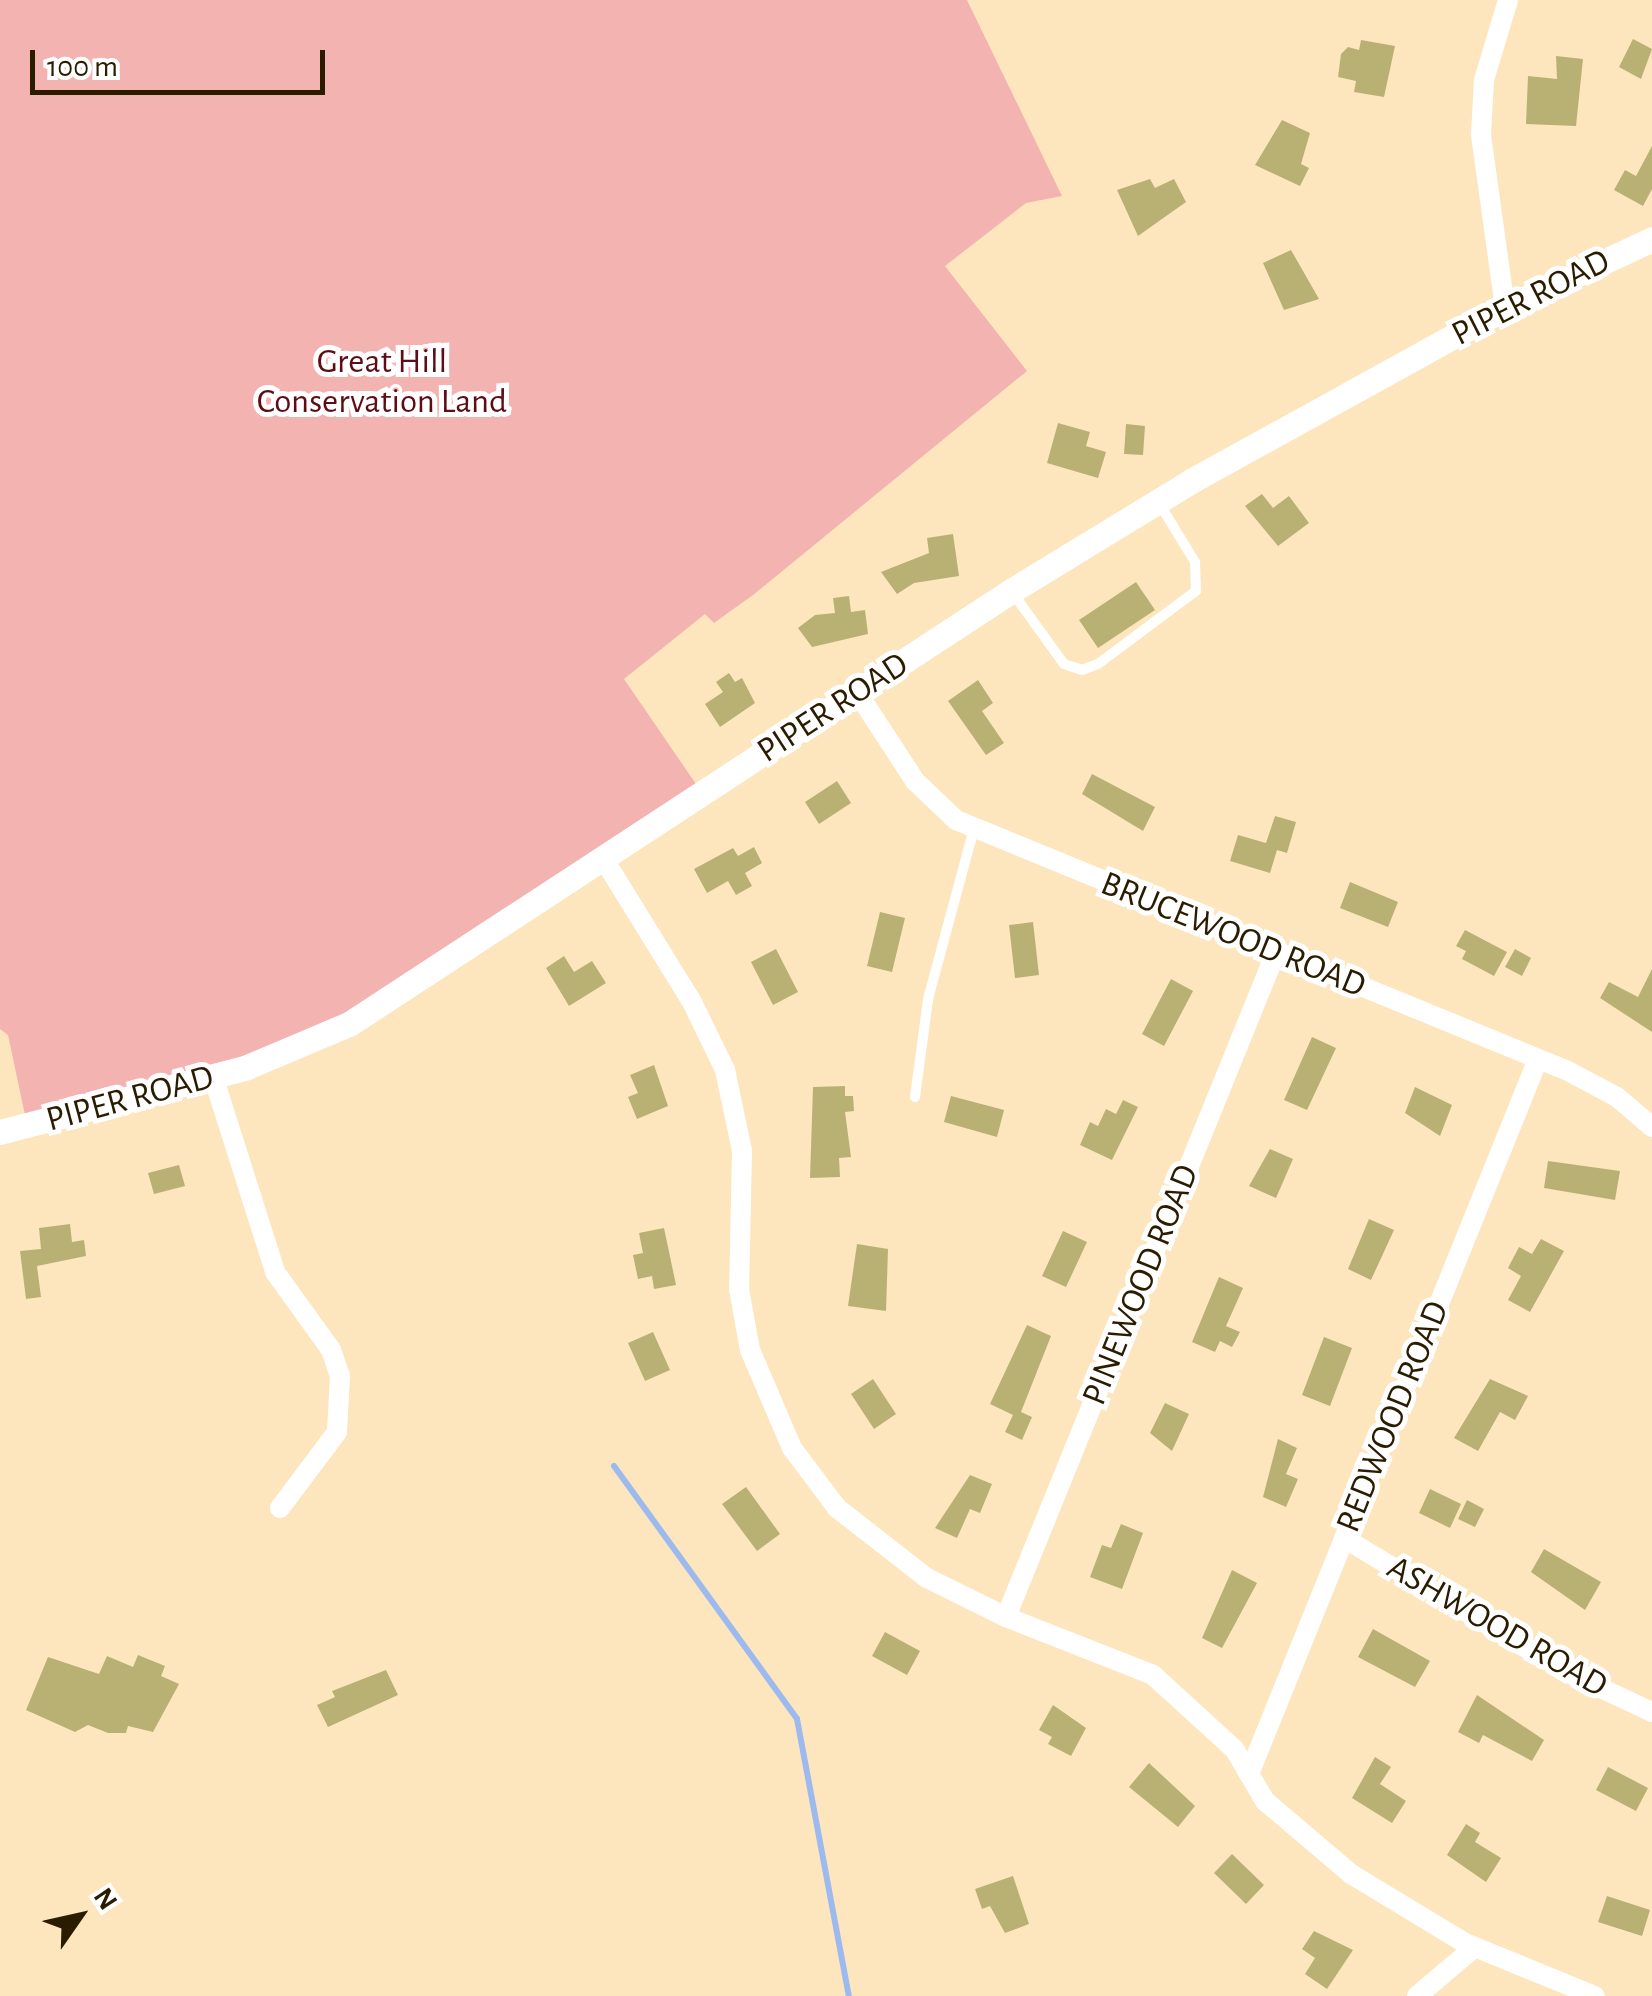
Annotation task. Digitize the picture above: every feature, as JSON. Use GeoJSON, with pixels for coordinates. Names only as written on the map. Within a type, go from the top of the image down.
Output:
{"type":"FeatureCollection","features":[{"type":"Feature","properties":{"kind":"street"},"geometry":{"type":"LineString","coordinates":[[1505,308],[1480,134],[1490,52],[1508,0]]}},
{"type":"Feature","properties":{"kind":"street","name":"PIPER ROAD"},"geometry":{"type":"LineString","coordinates":[[0,1132],[214,1076],[300,1048],[364,1016],[1012,591],[1158,502],[1505,308],[1652,239]]}},
{"type":"Feature","properties":{"kind":"street","name":"BRUCEWOOD ROAD"},"geometry":{"type":"LineString","coordinates":[[858,692],[928,796],[974,830],[1538,1059],[1594,1084],[1652,1127]]}},
{"type":"Feature","properties":{"kind":"street"},"geometry":{"type":"LineString","coordinates":[[603,858],[699,1014],[737,1104],[740,1289],[750,1350],[792,1448],[837,1508],[878,1546],[1006,1618],[1153,1674],[1198,1711],[1297,1833],[1420,1919],[1475,1947],[1595,1996]]}},
{"type":"Feature","properties":{"kind":"street","name":"PINEWOOD ROAD"},"geometry":{"type":"LineString","coordinates":[[1006,1618],[1276,952]]}},
{"type":"Feature","properties":{"kind":"street","name":"REDWOOD ROAD"},"geometry":{"type":"LineString","coordinates":[[1249,1774],[1538,1059]]}},
{"type":"Feature","properties":{"kind":"street"},"geometry":{"type":"LineString","coordinates":[[214,1076],[275,1272],[331,1350],[340,1376],[337,1432],[280,1508]]}},
{"type":"Feature","properties":{"kind":"street","name":"ASHWOOD ROAD"},"geometry":{"type":"LineString","coordinates":[[1344,1538],[1566,1672],[1652,1712]]}},
{"type":"Feature","properties":{"kind":"street"},"geometry":{"type":"LineString","coordinates":[[1417,1996],[1475,1947]]}},
{"type":"Feature","properties":{"kind":"lane"},"geometry":{"type":"LineString","coordinates":[[1012,591],[1054,655],[1072,670],[1091,669],[1196,592],[1195,562],[1158,502]]}},
{"type":"Feature","properties":{"kind":"lane"},"geometry":{"type":"LineString","coordinates":[[915,1097],[928,999],[974,830]]}},
{"type":"Feature","properties":{"kind":"green space","name":"Great Hill Conservation Land"},"geometry":{"type":"Polygon","coordinates":[[[0,0],[967,0],[1062,196],[1026,203],[945,266],[1027,371],[753,595],[714,623],[705,614],[624,679],[696,784],[338,1019],[258,1055],[25,1115],[8,1035],[0,1029],[0,0]]]}},
{"type":"Feature","properties":{"kind":"building"},"geometry":{"type":"Polygon","coordinates":[[[1633,39],[1652,49],[1641,79],[1619,67],[1633,39]]]}},
{"type":"Feature","properties":{"kind":"building"},"geometry":{"type":"Polygon","coordinates":[[[1361,40],[1395,46],[1384,97],[1354,92],[1356,81],[1338,77],[1341,54],[1348,47],[1359,50],[1361,40]]]}},
{"type":"Feature","properties":{"kind":"building"},"geometry":{"type":"Polygon","coordinates":[[[1556,56],[1583,59],[1576,126],[1526,124],[1528,76],[1557,79],[1556,56]]]}},
{"type":"Feature","properties":{"kind":"building"},"geometry":{"type":"Polygon","coordinates":[[[1282,120],[1310,133],[1301,164],[1309,168],[1300,186],[1255,165],[1282,120]]]}},
{"type":"Feature","properties":{"kind":"building"},"geometry":{"type":"Polygon","coordinates":[[[1652,146],[1652,189],[1643,206],[1614,190],[1625,170],[1636,176],[1652,146]]]}},
{"type":"Feature","properties":{"kind":"building"},"geometry":{"type":"Polygon","coordinates":[[[1150,179],[1155,188],[1174,179],[1186,202],[1138,236],[1117,190],[1150,179]]]}},
{"type":"Feature","properties":{"kind":"building"},"geometry":{"type":"Polygon","coordinates":[[[1291,250],[1319,299],[1284,310],[1263,263],[1291,250]]]}},
{"type":"Feature","properties":{"kind":"building"},"geometry":{"type":"Polygon","coordinates":[[[1058,423],[1090,432],[1086,446],[1106,452],[1098,478],[1047,463],[1058,423]]]}},
{"type":"Feature","properties":{"kind":"building"},"geometry":{"type":"Polygon","coordinates":[[[1126,424],[1145,426],[1143,455],[1124,454],[1126,424]]]}},
{"type":"Feature","properties":{"kind":"building"},"geometry":{"type":"Polygon","coordinates":[[[1262,494],[1273,508],[1289,496],[1309,523],[1278,546],[1245,506],[1262,494]]]}},
{"type":"Feature","properties":{"kind":"building"},"geometry":{"type":"Polygon","coordinates":[[[953,534],[959,576],[914,583],[897,594],[881,572],[929,553],[927,538],[953,534]]]}},
{"type":"Feature","properties":{"kind":"building"},"geometry":{"type":"Polygon","coordinates":[[[1136,582],[1155,610],[1098,648],[1079,620],[1136,582]]]}},
{"type":"Feature","properties":{"kind":"building"},"geometry":{"type":"Polygon","coordinates":[[[849,596],[851,612],[865,610],[868,634],[812,647],[798,628],[815,615],[835,613],[833,598],[849,596]]]}},
{"type":"Feature","properties":{"kind":"building"},"geometry":{"type":"Polygon","coordinates":[[[729,673],[735,682],[742,678],[755,703],[720,727],[705,704],[723,692],[716,682],[729,673]]]}},
{"type":"Feature","properties":{"kind":"building"},"geometry":{"type":"Polygon","coordinates":[[[978,680],[993,703],[982,711],[1004,743],[986,755],[948,701],[978,680]]]}},
{"type":"Feature","properties":{"kind":"building"},"geometry":{"type":"Polygon","coordinates":[[[1092,774],[1155,807],[1143,831],[1082,794],[1092,774]]]}},
{"type":"Feature","properties":{"kind":"building"},"geometry":{"type":"Polygon","coordinates":[[[837,781],[851,803],[819,824],[805,802],[837,781]]]}},
{"type":"Feature","properties":{"kind":"building"},"geometry":{"type":"Polygon","coordinates":[[[1275,816],[1296,822],[1287,853],[1277,850],[1270,873],[1230,861],[1238,835],[1266,843],[1275,816]]]}},
{"type":"Feature","properties":{"kind":"building"},"geometry":{"type":"Polygon","coordinates":[[[754,847],[762,863],[745,873],[752,886],[736,895],[728,881],[707,893],[694,869],[733,848],[738,856],[754,847]]]}},
{"type":"Feature","properties":{"kind":"building"},"geometry":{"type":"Polygon","coordinates":[[[1350,882],[1398,902],[1388,927],[1340,908],[1350,882]]]}},
{"type":"Feature","properties":{"kind":"building"},"geometry":{"type":"Polygon","coordinates":[[[880,912],[905,918],[892,972],[867,966],[880,912]]]}},
{"type":"Feature","properties":{"kind":"building"},"geometry":{"type":"Polygon","coordinates":[[[1033,922],[1039,975],[1015,978],[1009,925],[1033,922]]]}},
{"type":"Feature","properties":{"kind":"building"},"geometry":{"type":"Polygon","coordinates":[[[1465,930],[1507,952],[1494,976],[1462,959],[1466,951],[1456,946],[1465,930]]]}},
{"type":"Feature","properties":{"kind":"building"},"geometry":{"type":"Polygon","coordinates":[[[776,949],[798,992],[773,1005],[751,962],[776,949]]]}},
{"type":"Feature","properties":{"kind":"building"},"geometry":{"type":"Polygon","coordinates":[[[1515,949],[1531,958],[1522,976],[1505,967],[1515,949]]]}},
{"type":"Feature","properties":{"kind":"building"},"geometry":{"type":"Polygon","coordinates":[[[564,956],[574,972],[592,961],[606,983],[569,1006],[546,968],[564,956]]]}},
{"type":"Feature","properties":{"kind":"building"},"geometry":{"type":"Polygon","coordinates":[[[1652,969],[1652,1032],[1600,998],[1609,982],[1638,997],[1652,969]]]}},
{"type":"Feature","properties":{"kind":"building"},"geometry":{"type":"Polygon","coordinates":[[[1171,979],[1193,991],[1164,1046],[1142,1034],[1171,979]]]}},
{"type":"Feature","properties":{"kind":"building"},"geometry":{"type":"Polygon","coordinates":[[[1312,1037],[1336,1048],[1307,1110],[1284,1100],[1312,1037]]]}},
{"type":"Feature","properties":{"kind":"building"},"geometry":{"type":"Polygon","coordinates":[[[654,1065],[668,1106],[637,1119],[628,1097],[638,1093],[630,1075],[654,1065]]]}},
{"type":"Feature","properties":{"kind":"building"},"geometry":{"type":"Polygon","coordinates":[[[845,1086],[845,1096],[853,1096],[854,1111],[845,1112],[851,1157],[839,1158],[840,1177],[810,1178],[813,1087],[845,1086]]]}},
{"type":"Feature","properties":{"kind":"building"},"geometry":{"type":"Polygon","coordinates":[[[1415,1087],[1452,1105],[1440,1136],[1405,1113],[1415,1087]]]}},
{"type":"Feature","properties":{"kind":"building"},"geometry":{"type":"Polygon","coordinates":[[[951,1096],[1004,1110],[997,1137],[944,1122],[951,1096]]]}},
{"type":"Feature","properties":{"kind":"building"},"geometry":{"type":"Polygon","coordinates":[[[1123,1100],[1138,1107],[1112,1160],[1080,1145],[1090,1122],[1098,1126],[1106,1109],[1116,1114],[1123,1100]]]}},
{"type":"Feature","properties":{"kind":"building"},"geometry":{"type":"Polygon","coordinates":[[[1270,1149],[1293,1159],[1276,1198],[1249,1186],[1270,1149]]]}},
{"type":"Feature","properties":{"kind":"building"},"geometry":{"type":"Polygon","coordinates":[[[1548,1161],[1620,1171],[1615,1200],[1544,1188],[1548,1161]]]}},
{"type":"Feature","properties":{"kind":"building"},"geometry":{"type":"Polygon","coordinates":[[[179,1165],[185,1186],[154,1194],[148,1173],[179,1165]]]}},
{"type":"Feature","properties":{"kind":"building"},"geometry":{"type":"Polygon","coordinates":[[[1369,1219],[1394,1230],[1371,1280],[1348,1269],[1369,1219]]]}},
{"type":"Feature","properties":{"kind":"building"},"geometry":{"type":"Polygon","coordinates":[[[70,1224],[72,1242],[84,1240],[86,1256],[37,1266],[41,1297],[26,1299],[20,1251],[41,1249],[39,1228],[70,1224]]]}},
{"type":"Feature","properties":{"kind":"building"},"geometry":{"type":"Polygon","coordinates":[[[664,1228],[676,1285],[654,1289],[652,1276],[638,1279],[633,1255],[643,1253],[639,1233],[664,1228]]]}},
{"type":"Feature","properties":{"kind":"building"},"geometry":{"type":"Polygon","coordinates":[[[1063,1231],[1087,1242],[1066,1287],[1042,1276],[1063,1231]]]}},
{"type":"Feature","properties":{"kind":"building"},"geometry":{"type":"Polygon","coordinates":[[[1541,1239],[1564,1251],[1530,1312],[1508,1300],[1521,1276],[1508,1268],[1519,1247],[1532,1254],[1541,1239]]]}},
{"type":"Feature","properties":{"kind":"building"},"geometry":{"type":"Polygon","coordinates":[[[857,1244],[888,1249],[886,1311],[848,1306],[857,1244]]]}},
{"type":"Feature","properties":{"kind":"building"},"geometry":{"type":"Polygon","coordinates":[[[1219,1277],[1243,1288],[1226,1326],[1240,1332],[1232,1347],[1220,1341],[1215,1352],[1192,1342],[1219,1277]]]}},
{"type":"Feature","properties":{"kind":"building"},"geometry":{"type":"Polygon","coordinates":[[[1027,1325],[1051,1336],[1021,1412],[1032,1417],[1022,1440],[1005,1432],[1013,1415],[990,1404],[1027,1325]]]}},
{"type":"Feature","properties":{"kind":"building"},"geometry":{"type":"Polygon","coordinates":[[[653,1332],[670,1370],[645,1381],[628,1343],[653,1332]]]}},
{"type":"Feature","properties":{"kind":"building"},"geometry":{"type":"Polygon","coordinates":[[[1324,1337],[1352,1348],[1330,1406],[1302,1395],[1324,1337]]]}},
{"type":"Feature","properties":{"kind":"building"},"geometry":{"type":"Polygon","coordinates":[[[873,1379],[896,1414],[874,1429],[851,1394],[873,1379]]]}},
{"type":"Feature","properties":{"kind":"building"},"geometry":{"type":"Polygon","coordinates":[[[1490,1379],[1528,1396],[1515,1420],[1500,1412],[1478,1451],[1454,1438],[1490,1379]]]}},
{"type":"Feature","properties":{"kind":"building"},"geometry":{"type":"Polygon","coordinates":[[[1165,1403],[1189,1414],[1172,1451],[1150,1433],[1165,1403]]]}},
{"type":"Feature","properties":{"kind":"building"},"geometry":{"type":"Polygon","coordinates":[[[1278,1439],[1297,1448],[1286,1474],[1298,1479],[1286,1507],[1263,1497],[1278,1439]]]}},
{"type":"Feature","properties":{"kind":"building"},"geometry":{"type":"Polygon","coordinates":[[[970,1475],[992,1484],[980,1513],[970,1509],[957,1538],[935,1528],[970,1475]]]}},
{"type":"Feature","properties":{"kind":"building"},"geometry":{"type":"Polygon","coordinates":[[[746,1487],[780,1534],[757,1551],[722,1504],[746,1487]]]}},
{"type":"Feature","properties":{"kind":"building"},"geometry":{"type":"Polygon","coordinates":[[[1430,1489],[1461,1504],[1450,1528],[1419,1513],[1430,1489]]]}},
{"type":"Feature","properties":{"kind":"building"},"geometry":{"type":"Polygon","coordinates":[[[1467,1500],[1484,1509],[1475,1527],[1458,1519],[1467,1500]]]}},
{"type":"Feature","properties":{"kind":"building"},"geometry":{"type":"Polygon","coordinates":[[[1121,1524],[1143,1533],[1122,1589],[1090,1577],[1102,1545],[1111,1548],[1121,1524]]]}},
{"type":"Feature","properties":{"kind":"building"},"geometry":{"type":"Polygon","coordinates":[[[1544,1549],[1601,1582],[1585,1610],[1531,1572],[1544,1549]]]}},
{"type":"Feature","properties":{"kind":"building"},"geometry":{"type":"Polygon","coordinates":[[[1232,1570],[1257,1583],[1222,1648],[1202,1638],[1232,1570]]]}},
{"type":"Feature","properties":{"kind":"building"},"geometry":{"type":"Polygon","coordinates":[[[1373,1629],[1430,1661],[1415,1687],[1358,1657],[1373,1629]]]}},
{"type":"Feature","properties":{"kind":"building"},"geometry":{"type":"Polygon","coordinates":[[[885,1632],[920,1651],[907,1675],[872,1656],[885,1632]]]}},
{"type":"Feature","properties":{"kind":"building"},"geometry":{"type":"Polygon","coordinates":[[[138,1655],[165,1666],[161,1676],[179,1684],[153,1732],[128,1726],[126,1733],[108,1733],[88,1725],[75,1732],[26,1710],[48,1657],[99,1674],[107,1656],[133,1667],[138,1655]]]}},
{"type":"Feature","properties":{"kind":"building"},"geometry":{"type":"Polygon","coordinates":[[[386,1670],[398,1695],[328,1727],[317,1705],[335,1697],[332,1691],[386,1670]]]}},
{"type":"Feature","properties":{"kind":"building"},"geometry":{"type":"Polygon","coordinates":[[[1477,1695],[1544,1740],[1532,1761],[1483,1735],[1479,1743],[1458,1732],[1477,1695]]]}},
{"type":"Feature","properties":{"kind":"building"},"geometry":{"type":"Polygon","coordinates":[[[1053,1705],[1086,1728],[1071,1756],[1048,1744],[1052,1737],[1039,1730],[1053,1705]]]}},
{"type":"Feature","properties":{"kind":"building"},"geometry":{"type":"Polygon","coordinates":[[[1375,1757],[1391,1767],[1380,1784],[1406,1801],[1392,1823],[1352,1798],[1375,1757]]]}},
{"type":"Feature","properties":{"kind":"building"},"geometry":{"type":"Polygon","coordinates":[[[1149,1763],[1195,1806],[1178,1827],[1129,1787],[1149,1763]]]}},
{"type":"Feature","properties":{"kind":"building"},"geometry":{"type":"Polygon","coordinates":[[[1608,1767],[1648,1788],[1636,1811],[1596,1790],[1608,1767]]]}},
{"type":"Feature","properties":{"kind":"building"},"geometry":{"type":"Polygon","coordinates":[[[1466,1824],[1480,1833],[1475,1842],[1501,1858],[1486,1882],[1447,1855],[1466,1824]]]}},
{"type":"Feature","properties":{"kind":"building"},"geometry":{"type":"Polygon","coordinates":[[[1232,1854],[1264,1885],[1246,1904],[1214,1873],[1232,1854]]]}},
{"type":"Feature","properties":{"kind":"building"},"geometry":{"type":"Polygon","coordinates":[[[1013,1876],[1029,1924],[1005,1933],[990,1906],[982,1909],[975,1889],[1013,1876]]]}},
{"type":"Feature","properties":{"kind":"building"},"geometry":{"type":"Polygon","coordinates":[[[1607,1896],[1650,1910],[1642,1936],[1598,1922],[1607,1896]]]}},
{"type":"Feature","properties":{"kind":"building"},"geometry":{"type":"Polygon","coordinates":[[[1314,1931],[1353,1950],[1327,1989],[1305,1974],[1315,1958],[1302,1949],[1314,1931]]]}},
{"type":"Feature","properties":{"kind":"waterway"},"geometry":{"type":"LineString","coordinates":[[614,1466],[797,1719],[849,1996]]}}]}
